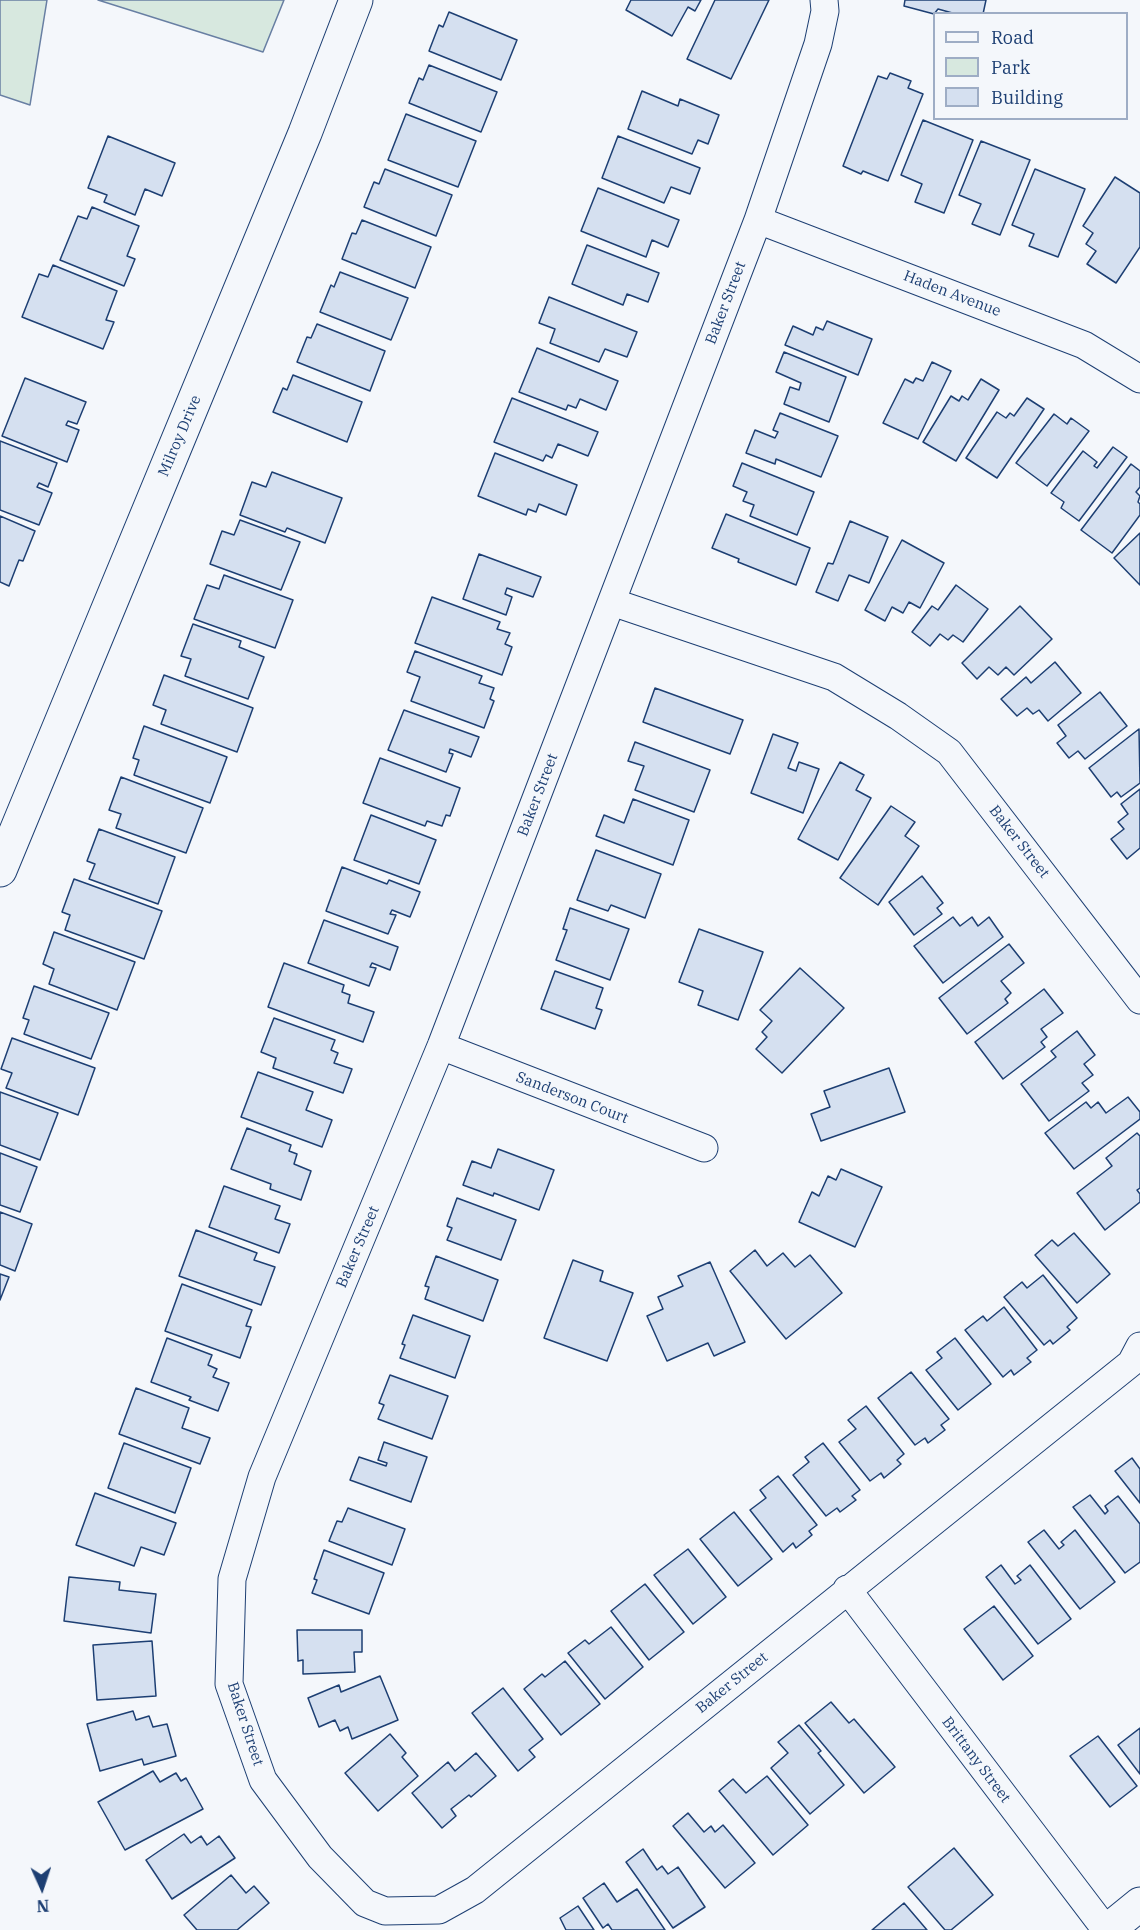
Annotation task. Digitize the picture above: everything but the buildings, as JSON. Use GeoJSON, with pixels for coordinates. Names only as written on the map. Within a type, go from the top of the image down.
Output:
{"type":"FeatureCollection","features":[{"type":"Feature","properties":{"kind":"street","name":"Milroy Drive"},"geometry":{"type":"LineString","coordinates":[[0,870],[296,155],[356,0]]}},
{"type":"Feature","properties":{"kind":"street","name":"Baker Street"},"geometry":{"type":"LineString","coordinates":[[824,0],[825,11],[818,44],[758,220],[441,1046],[262,1477],[232,1579],[229,1684],[263,1780],[313,1847],[365,1903],[386,1911],[439,1910],[475,1890],[1131,1363],[1140,1346]]}},
{"type":"Feature","properties":{"kind":"street","name":"Haden Avenue"},"geometry":{"type":"LineString","coordinates":[[758,220],[1084,345],[1140,379]]}},
{"type":"Feature","properties":{"kind":"street","name":"Baker Street"},"geometry":{"type":"LineString","coordinates":[[612,602],[834,677],[898,716],[950,752],[1140,999]]}},
{"type":"Feature","properties":{"kind":"street","name":"Sanderson Court"},"geometry":{"type":"LineString","coordinates":[[441,1046],[704,1148]]}},
{"type":"Feature","properties":{"kind":"street","name":"Brittany Street"},"geometry":{"type":"LineString","coordinates":[[847,1589],[1107,1930]]}},
{"type":"Feature","properties":{"kind":"street"},"geometry":{"type":"LineString","coordinates":[[1107,1930],[1140,1904]]}},
{"type":"Feature","properties":{"kind":"green space"},"geometry":{"type":"Polygon","coordinates":[[[0,0],[47,0],[30,105],[0,95],[0,0]]]}},
{"type":"Feature","properties":{"kind":"green space"},"geometry":{"type":"Polygon","coordinates":[[[98,0],[284,0],[263,52],[98,0]]]}}]}
